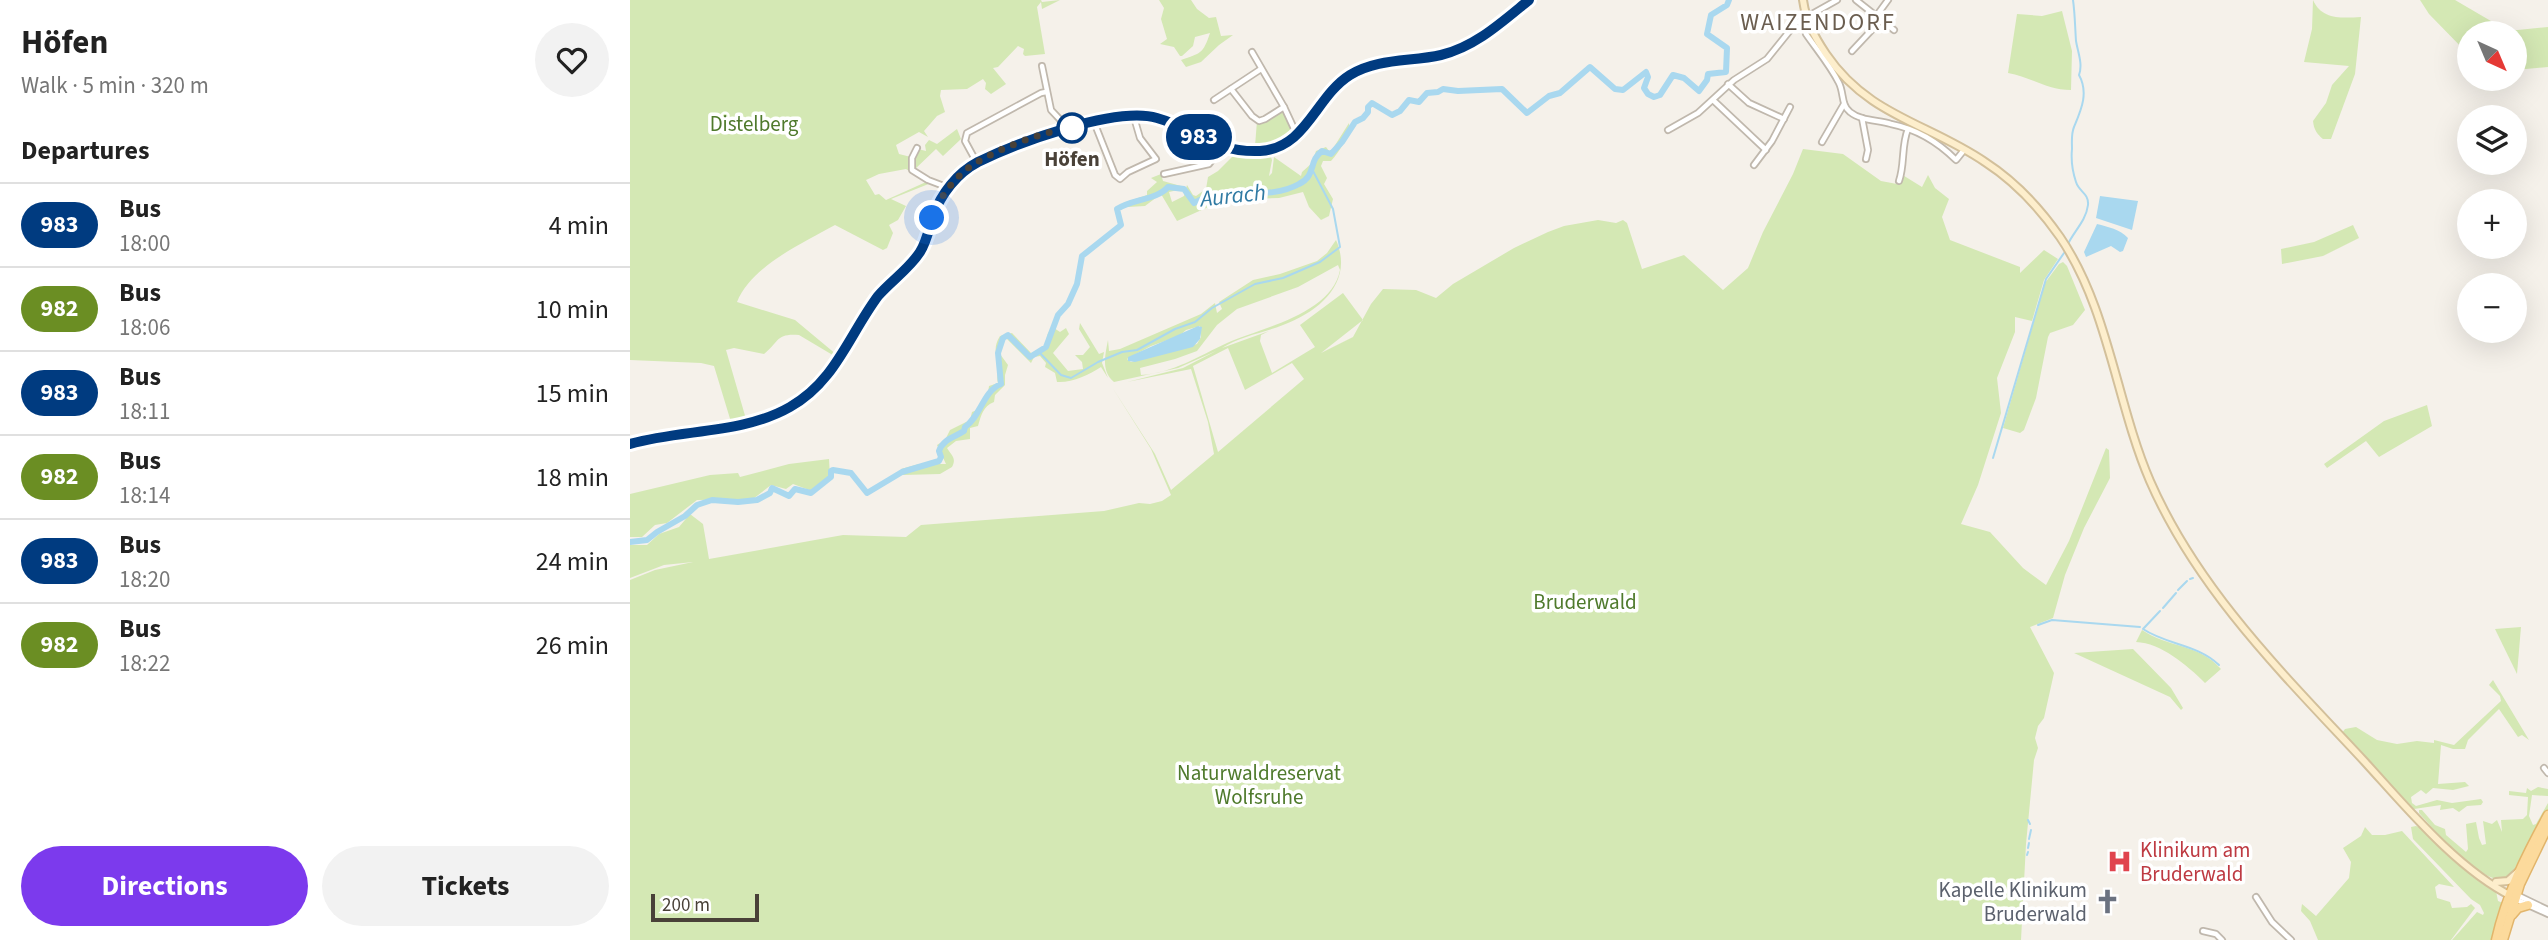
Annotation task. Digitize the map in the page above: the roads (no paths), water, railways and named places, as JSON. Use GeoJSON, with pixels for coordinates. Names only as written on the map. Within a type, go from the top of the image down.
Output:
{"type":"FeatureCollection","features":[{"type":"Feature","properties":{"kind":"main road"},"geometry":{"type":"LineString","coordinates":[[1803,0],[1809,26],[1831,62],[1865,96],[1888,111],[1964,149],[2015,184],[2041,212],[2068,251],[2094,308],[2149,480],[2201,572],[2253,641],[2414,815],[2468,864],[2512,895]]}},
{"type":"Feature","properties":{"kind":"main road"},"geometry":{"type":"LineString","coordinates":[[2496,940],[2519,870],[2548,815]]}},
{"type":"Feature","properties":{"kind":"main road"},"geometry":{"type":"LineString","coordinates":[[2503,940],[2512,895],[2548,826]]}},
{"type":"Feature","properties":{"kind":"main road"},"geometry":{"type":"LineString","coordinates":[[2468,864],[2512,895]]}},
{"type":"Feature","properties":{"kind":"main road"},"geometry":{"type":"LineString","coordinates":[[2496,882],[2508,881],[2519,870]]}},
{"type":"Feature","properties":{"kind":"main road"},"geometry":{"type":"LineString","coordinates":[[2508,920],[2516,909],[2528,905]]}},
{"type":"Feature","properties":{"kind":"street"},"geometry":{"type":"LineString","coordinates":[[630,444],[670,434],[768,418],[799,401],[818,386],[834,369],[872,306],[917,256],[938,204],[949,188],[968,168],[977,163],[1010,147],[1069,128],[1133,114],[1168,121],[1222,147],[1262,151],[1286,144],[1299,134],[1330,93],[1347,77],[1381,63],[1440,55],[1463,47],[1494,29],[1529,0]]}},
{"type":"Feature","properties":{"kind":"street"},"geometry":{"type":"LineString","coordinates":[[1668,130],[1698,113],[1728,85],[1767,59],[1793,26],[1837,0]]}},
{"type":"Feature","properties":{"kind":"street"},"geometry":{"type":"LineString","coordinates":[[1856,0],[1894,30]]}},
{"type":"Feature","properties":{"kind":"street"},"geometry":{"type":"LineString","coordinates":[[1852,51],[1879,17],[1888,0]]}},
{"type":"Feature","properties":{"kind":"street"},"geometry":{"type":"LineString","coordinates":[[1809,26],[1805,30],[1806,34],[1839,82],[1843,93],[1844,104],[1822,142]]}},
{"type":"Feature","properties":{"kind":"street"},"geometry":{"type":"LineString","coordinates":[[1252,52],[1299,134]]}},
{"type":"Feature","properties":{"kind":"street"},"geometry":{"type":"LineString","coordinates":[[1042,66],[1051,110],[1069,128]]}},
{"type":"Feature","properties":{"kind":"street"},"geometry":{"type":"LineString","coordinates":[[1214,100],[1261,69]]}},
{"type":"Feature","properties":{"kind":"street"},"geometry":{"type":"LineString","coordinates":[[1728,85],[1749,103],[1784,119]]}},
{"type":"Feature","properties":{"kind":"street"},"geometry":{"type":"LineString","coordinates":[[1231,89],[1259,121],[1284,107]]}},
{"type":"Feature","properties":{"kind":"street"},"geometry":{"type":"LineString","coordinates":[[977,163],[965,141],[967,133],[995,116],[1046,92]]}},
{"type":"Feature","properties":{"kind":"street"},"geometry":{"type":"LineString","coordinates":[[1713,100],[1766,150]]}},
{"type":"Feature","properties":{"kind":"street"},"geometry":{"type":"LineString","coordinates":[[1844,104],[1852,113],[1862,118],[1908,129],[1936,143],[1956,160],[1964,149]]}},
{"type":"Feature","properties":{"kind":"street"},"geometry":{"type":"LineString","coordinates":[[1754,165],[1766,150],[1790,107]]}},
{"type":"Feature","properties":{"kind":"street"},"geometry":{"type":"LineString","coordinates":[[1094,122],[1115,175],[1120,180],[1128,172],[1156,159],[1140,138],[1133,114]]}},
{"type":"Feature","properties":{"kind":"street"},"geometry":{"type":"LineString","coordinates":[[1862,118],[1868,150],[1866,159]]}},
{"type":"Feature","properties":{"kind":"street"},"geometry":{"type":"LineString","coordinates":[[1899,181],[1908,129]]}},
{"type":"Feature","properties":{"kind":"street"},"geometry":{"type":"LineString","coordinates":[[1164,174],[1209,164],[1222,147]]}},
{"type":"Feature","properties":{"kind":"street"},"geometry":{"type":"LineString","coordinates":[[917,148],[912,158],[912,170],[949,188]]}},
{"type":"Feature","properties":{"kind":"street"},"geometry":{"type":"LineString","coordinates":[[2512,895],[2528,905],[2548,912]]}},
{"type":"Feature","properties":{"kind":"street"},"geometry":{"type":"LineString","coordinates":[[2512,895],[2548,912]]}},
{"type":"Feature","properties":{"kind":"street"},"geometry":{"type":"LineString","coordinates":[[2256,897],[2272,922],[2291,940]]}},
{"type":"Feature","properties":{"kind":"street"},"geometry":{"type":"LineString","coordinates":[[2203,931],[2216,934],[2222,940]]}},
{"type":"Feature","properties":{"kind":"water"},"geometry":{"type":"Polygon","coordinates":[[[2100,196],[2138,201],[2132,230],[2096,218],[2100,196]]]}},
{"type":"Feature","properties":{"kind":"water"},"geometry":{"type":"Polygon","coordinates":[[[2097,224],[2118,230],[2128,238],[2123,251],[2111,246],[2086,257],[2084,252],[2097,224]]]}},
{"type":"Feature","properties":{"kind":"water"},"geometry":{"type":"Polygon","coordinates":[[[1198,326],[1202,327],[1200,339],[1193,347],[1135,362],[1128,361],[1128,357],[1198,326]]]}},
{"type":"Feature","properties":{"kind":"waterway","name":"Aurach"},"geometry":{"type":"LineString","coordinates":[[630,542],[647,540],[685,516],[697,505],[712,500],[757,500],[770,493],[772,488],[789,496],[795,489],[811,493],[831,477],[833,470],[851,473],[867,493],[902,472],[939,461],[939,451],[943,444],[964,431],[990,392],[1001,384],[998,353],[1003,338],[1008,335],[1030,357],[1046,347],[1058,315],[1068,304],[1077,284],[1082,256],[1121,225],[1117,209],[1123,206],[1157,195],[1168,187],[1184,189],[1194,203],[1220,194],[1273,192],[1299,184],[1308,176],[1318,155],[1322,151],[1331,154],[1355,122],[1368,112],[1372,103],[1392,115],[1400,111],[1409,100],[1419,102],[1427,93],[1443,89],[1502,89],[1527,113],[1549,96],[1560,93],[1590,67],[1615,89],[1623,90],[1646,72],[1648,77],[1644,88],[1654,97],[1660,95],[1673,75],[1684,78],[1699,91],[1708,74],[1726,72],[1727,48],[1707,34],[1711,15],[1727,5],[1729,0]]}},
{"type":"Feature","properties":{"kind":"waterway"},"geometry":{"type":"LineString","coordinates":[[2068,244],[2088,205],[2087,198],[2076,182],[2072,161],[2072,132],[2084,95],[2079,75],[2073,0]]}},
{"type":"Feature","properties":{"kind":"waterway"},"geometry":{"type":"LineString","coordinates":[[1039,352],[1061,375],[1071,378],[1098,362],[1122,352],[1137,350],[1175,329],[1195,322],[1212,308],[1255,284],[1283,278],[1320,262],[1340,247],[1333,209],[1313,171]]}},
{"type":"Feature","properties":{"kind":"waterway"},"geometry":{"type":"LineString","coordinates":[[1993,458],[2046,279],[2064,253]]}},
{"type":"Feature","properties":{"kind":"waterway"},"geometry":{"type":"LineString","coordinates":[[2178,590],[2187,581]]}},
{"type":"Feature","properties":{"kind":"waterway"},"geometry":{"type":"LineString","coordinates":[[2163,608],[2176,593]]}},
{"type":"Feature","properties":{"kind":"waterway"},"geometry":{"type":"LineString","coordinates":[[2160,611],[2143,629],[2201,653],[2219,665]]}},
{"type":"Feature","properties":{"kind":"waterway"},"geometry":{"type":"LineString","coordinates":[[2038,625],[2052,620],[2140,627]]}},
{"type":"Feature","properties":{"kind":"waterway"},"geometry":{"type":"LineString","coordinates":[[2028,820],[2030,824]]}},
{"type":"Feature","properties":{"kind":"waterway"},"geometry":{"type":"LineString","coordinates":[[2029,839],[2031,830]]}},
{"type":"Feature","properties":{"kind":"waterway"},"geometry":{"type":"LineString","coordinates":[[2028,848],[2029,843]]}},
{"type":"Feature","properties":{"kind":"place","name":"Höfen"},"geometry":{"type":"Point","coordinates":[1072,128]}},
{"type":"Feature","properties":{"kind":"place","name":"Klinikum am Bruderwald"},"geometry":{"type":"Point","coordinates":[2120,862]}},
{"type":"Feature","properties":{"kind":"place","name":"Kapelle Klinikum Bruderwald"},"geometry":{"type":"Point","coordinates":[2107,902]}},
{"type":"Feature","properties":{"kind":"district","name":"WAIZENDORF"},"geometry":{"type":"Point","coordinates":[1818,22]}},
{"type":"Feature","properties":{"kind":"park label","name":"Distelberg"},"geometry":{"type":"Point","coordinates":[754,124]}},
{"type":"Feature","properties":{"kind":"park label","name":"Bruderwald"},"geometry":{"type":"Point","coordinates":[1585,602]}},
{"type":"Feature","properties":{"kind":"park label","name":"Naturwaldreservat Wolfsruhe"},"geometry":{"type":"Point","coordinates":[1259,785]}}]}
